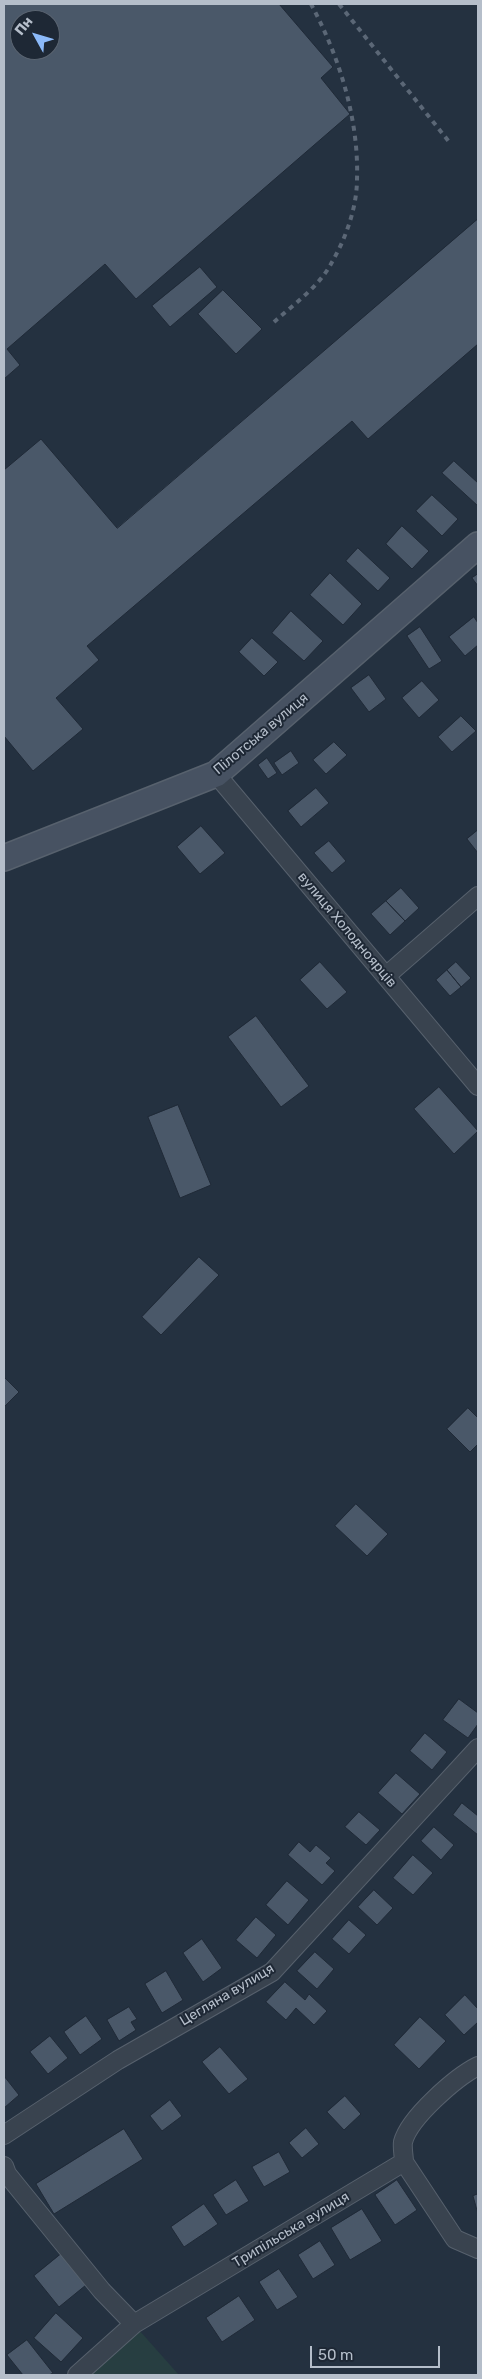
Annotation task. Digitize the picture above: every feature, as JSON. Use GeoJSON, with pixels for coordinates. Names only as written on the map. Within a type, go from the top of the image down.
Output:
{"type":"FeatureCollection","features":[{"type":"Feature","properties":{"kind":"street","name":"Пілотська вулиця"},"geometry":{"type":"LineString","coordinates":[[4,858],[216,774],[478,546]]}},
{"type":"Feature","properties":{"kind":"street","name":"вулиця Холодноярців"},"geometry":{"type":"LineString","coordinates":[[216,774],[478,1086]]}},
{"type":"Feature","properties":{"kind":"street"},"geometry":{"type":"LineString","coordinates":[[386,976],[478,896]]}},
{"type":"Feature","properties":{"kind":"street","name":"Цегляна вулиця"},"geometry":{"type":"LineString","coordinates":[[4,2136],[118,2060],[272,1972],[478,1748]]}},
{"type":"Feature","properties":{"kind":"street"},"geometry":{"type":"LineString","coordinates":[[478,2066],[462,2074],[419,2115],[403,2142],[404,2162],[455,2239],[478,2249]]}},
{"type":"Feature","properties":{"kind":"street","name":"Трипільська вулиця"},"geometry":{"type":"LineString","coordinates":[[77,2375],[134,2324],[404,2162]]}},
{"type":"Feature","properties":{"kind":"street"},"geometry":{"type":"LineString","coordinates":[[4,2166],[7,2174],[102,2292],[134,2324]]}},
{"type":"Feature","properties":{"kind":"green space"},"geometry":{"type":"Polygon","coordinates":[[[139,2330],[179,2375],[88,2375],[139,2330]]]}},
{"type":"Feature","properties":{"kind":"building"},"geometry":{"type":"Polygon","coordinates":[[[4,4],[279,4],[333,67],[321,78],[350,114],[136,299],[105,264],[7,349],[20,365],[4,379],[4,4]]]}},
{"type":"Feature","properties":{"kind":"building"},"geometry":{"type":"Polygon","coordinates":[[[478,219],[478,344],[368,439],[352,421],[87,646],[99,660],[56,698],[83,729],[33,771],[4,736],[4,470],[41,439],[117,528],[478,219]]]}},
{"type":"Feature","properties":{"kind":"building"},"geometry":{"type":"Polygon","coordinates":[[[200,267],[217,287],[170,327],[152,306],[200,267]]]}},
{"type":"Feature","properties":{"kind":"building"},"geometry":{"type":"Polygon","coordinates":[[[223,290],[262,329],[236,354],[198,314],[223,290]]]}},
{"type":"Feature","properties":{"kind":"building"},"geometry":{"type":"Polygon","coordinates":[[[454,461],[478,483],[478,506],[442,473],[454,461]]]}},
{"type":"Feature","properties":{"kind":"building"},"geometry":{"type":"Polygon","coordinates":[[[432,495],[458,519],[442,536],[416,511],[432,495]]]}},
{"type":"Feature","properties":{"kind":"building"},"geometry":{"type":"Polygon","coordinates":[[[402,526],[429,551],[412,569],[386,544],[402,526]]]}},
{"type":"Feature","properties":{"kind":"building"},"geometry":{"type":"Polygon","coordinates":[[[358,548],[390,578],[378,591],[346,561],[358,548]]]}},
{"type":"Feature","properties":{"kind":"building"},"geometry":{"type":"Polygon","coordinates":[[[330,573],[362,604],[343,625],[310,595],[330,573]]]}},
{"type":"Feature","properties":{"kind":"building"},"geometry":{"type":"Polygon","coordinates":[[[478,574],[478,586],[472,578],[478,574]]]}},
{"type":"Feature","properties":{"kind":"building"},"geometry":{"type":"Polygon","coordinates":[[[291,611],[323,641],[304,661],[272,633],[291,611]]]}},
{"type":"Feature","properties":{"kind":"building"},"geometry":{"type":"Polygon","coordinates":[[[474,617],[478,623],[478,645],[465,656],[449,637],[474,617]]]}},
{"type":"Feature","properties":{"kind":"building"},"geometry":{"type":"Polygon","coordinates":[[[420,627],[442,661],[429,669],[407,636],[420,627]]]}},
{"type":"Feature","properties":{"kind":"building"},"geometry":{"type":"Polygon","coordinates":[[[252,638],[278,662],[264,676],[239,652],[252,638]]]}},
{"type":"Feature","properties":{"kind":"building"},"geometry":{"type":"Polygon","coordinates":[[[369,675],[386,699],[369,712],[351,688],[369,675]]]}},
{"type":"Feature","properties":{"kind":"building"},"geometry":{"type":"Polygon","coordinates":[[[422,681],[439,700],[419,718],[402,698],[422,681]]]}},
{"type":"Feature","properties":{"kind":"building"},"geometry":{"type":"Polygon","coordinates":[[[461,716],[476,731],[452,752],[438,737],[461,716]]]}},
{"type":"Feature","properties":{"kind":"building"},"geometry":{"type":"Polygon","coordinates":[[[334,742],[347,755],[326,774],[313,760],[334,742]]]}},
{"type":"Feature","properties":{"kind":"building"},"geometry":{"type":"Polygon","coordinates":[[[291,751],[299,763],[282,775],[274,763],[291,751]]]}},
{"type":"Feature","properties":{"kind":"building"},"geometry":{"type":"Polygon","coordinates":[[[267,758],[277,773],[268,779],[258,765],[267,758]]]}},
{"type":"Feature","properties":{"kind":"building"},"geometry":{"type":"Polygon","coordinates":[[[316,788],[329,803],[301,827],[288,811],[316,788]]]}},
{"type":"Feature","properties":{"kind":"building"},"geometry":{"type":"Polygon","coordinates":[[[201,826],[225,853],[200,874],[177,847],[201,826]]]}},
{"type":"Feature","properties":{"kind":"building"},"geometry":{"type":"Polygon","coordinates":[[[478,830],[478,853],[467,839],[478,830]]]}},
{"type":"Feature","properties":{"kind":"building"},"geometry":{"type":"Polygon","coordinates":[[[329,841],[346,861],[332,873],[314,853],[329,841]]]}},
{"type":"Feature","properties":{"kind":"building"},"geometry":{"type":"Polygon","coordinates":[[[401,888],[419,908],[405,921],[386,901],[401,888]]]}},
{"type":"Feature","properties":{"kind":"building"},"geometry":{"type":"Polygon","coordinates":[[[386,901],[405,921],[390,935],[371,914],[386,901]]]}},
{"type":"Feature","properties":{"kind":"building"},"geometry":{"type":"Polygon","coordinates":[[[320,962],[347,992],[327,1009],[300,980],[320,962]]]}},
{"type":"Feature","properties":{"kind":"building"},"geometry":{"type":"Polygon","coordinates":[[[456,962],[471,978],[461,987],[447,970],[456,962]]]}},
{"type":"Feature","properties":{"kind":"building"},"geometry":{"type":"Polygon","coordinates":[[[447,970],[461,987],[450,996],[436,980],[447,970]]]}},
{"type":"Feature","properties":{"kind":"building"},"geometry":{"type":"Polygon","coordinates":[[[256,1016],[309,1086],[281,1107],[228,1037],[256,1016]]]}},
{"type":"Feature","properties":{"kind":"building"},"geometry":{"type":"Polygon","coordinates":[[[439,1087],[478,1131],[454,1154],[414,1109],[439,1087]]]}},
{"type":"Feature","properties":{"kind":"building"},"geometry":{"type":"Polygon","coordinates":[[[178,1105],[211,1185],[180,1198],[148,1117],[178,1105]]]}},
{"type":"Feature","properties":{"kind":"building"},"geometry":{"type":"Polygon","coordinates":[[[199,1257],[219,1275],[161,1335],[142,1317],[199,1257]]]}},
{"type":"Feature","properties":{"kind":"building"},"geometry":{"type":"Polygon","coordinates":[[[4,1377],[19,1392],[4,1407],[4,1377]]]}},
{"type":"Feature","properties":{"kind":"building"},"geometry":{"type":"Polygon","coordinates":[[[468,1408],[478,1418],[478,1444],[470,1452],[447,1429],[468,1408]]]}},
{"type":"Feature","properties":{"kind":"building"},"geometry":{"type":"Polygon","coordinates":[[[356,1504],[388,1534],[367,1556],[335,1526],[356,1504]]]}},
{"type":"Feature","properties":{"kind":"building"},"geometry":{"type":"Polygon","coordinates":[[[459,1699],[478,1713],[478,1724],[468,1738],[443,1720],[459,1699]]]}},
{"type":"Feature","properties":{"kind":"building"},"geometry":{"type":"Polygon","coordinates":[[[425,1733],[447,1752],[432,1770],[410,1751],[425,1733]]]}},
{"type":"Feature","properties":{"kind":"building"},"geometry":{"type":"Polygon","coordinates":[[[396,1773],[420,1794],[402,1814],[378,1793],[396,1773]]]}},
{"type":"Feature","properties":{"kind":"building"},"geometry":{"type":"Polygon","coordinates":[[[462,1803],[478,1816],[478,1835],[453,1815],[462,1803]]]}},
{"type":"Feature","properties":{"kind":"building"},"geometry":{"type":"Polygon","coordinates":[[[359,1812],[380,1830],[366,1845],[345,1827],[359,1812]]]}},
{"type":"Feature","properties":{"kind":"building"},"geometry":{"type":"Polygon","coordinates":[[[434,1827],[454,1845],[441,1860],[421,1841],[434,1827]]]}},
{"type":"Feature","properties":{"kind":"building"},"geometry":{"type":"Polygon","coordinates":[[[299,1842],[310,1852],[316,1845],[331,1858],[326,1863],[335,1871],[322,1885],[288,1855],[299,1842]]]}},
{"type":"Feature","properties":{"kind":"building"},"geometry":{"type":"Polygon","coordinates":[[[413,1855],[433,1873],[413,1895],[393,1878],[413,1855]]]}},
{"type":"Feature","properties":{"kind":"building"},"geometry":{"type":"Polygon","coordinates":[[[287,1881],[309,1900],[288,1925],[266,1905],[287,1881]]]}},
{"type":"Feature","properties":{"kind":"building"},"geometry":{"type":"Polygon","coordinates":[[[374,1890],[393,1908],[377,1925],[358,1907],[374,1890]]]}},
{"type":"Feature","properties":{"kind":"building"},"geometry":{"type":"Polygon","coordinates":[[[256,1917],[276,1935],[257,1958],[236,1940],[256,1917]]]}},
{"type":"Feature","properties":{"kind":"building"},"geometry":{"type":"Polygon","coordinates":[[[349,1920],[366,1935],[349,1954],[332,1939],[349,1920]]]}},
{"type":"Feature","properties":{"kind":"building"},"geometry":{"type":"Polygon","coordinates":[[[202,1939],[222,1968],[203,1982],[183,1953],[202,1939]]]}},
{"type":"Feature","properties":{"kind":"building"},"geometry":{"type":"Polygon","coordinates":[[[315,1952],[334,1969],[317,1989],[297,1971],[315,1952]]]}},
{"type":"Feature","properties":{"kind":"building"},"geometry":{"type":"Polygon","coordinates":[[[166,1971],[183,2000],[162,2013],[145,1984],[166,1971]]]}},
{"type":"Feature","properties":{"kind":"building"},"geometry":{"type":"Polygon","coordinates":[[[285,1982],[305,2000],[309,1994],[327,2011],[314,2025],[296,2008],[286,2020],[266,2002],[285,1982]]]}},
{"type":"Feature","properties":{"kind":"building"},"geometry":{"type":"Polygon","coordinates":[[[465,1995],[478,2009],[478,2022],[464,2035],[445,2015],[465,1995]]]}},
{"type":"Feature","properties":{"kind":"building"},"geometry":{"type":"Polygon","coordinates":[[[129,2007],[137,2019],[131,2022],[136,2030],[119,2041],[107,2020],[129,2007]]]}},
{"type":"Feature","properties":{"kind":"building"},"geometry":{"type":"Polygon","coordinates":[[[86,2016],[102,2039],[80,2055],[64,2032],[86,2016]]]}},
{"type":"Feature","properties":{"kind":"building"},"geometry":{"type":"Polygon","coordinates":[[[420,2017],[446,2041],[419,2069],[394,2045],[420,2017]]]}},
{"type":"Feature","properties":{"kind":"building"},"geometry":{"type":"Polygon","coordinates":[[[50,2036],[68,2058],[48,2074],[30,2052],[50,2036]]]}},
{"type":"Feature","properties":{"kind":"building"},"geometry":{"type":"Polygon","coordinates":[[[220,2047],[248,2079],[229,2094],[202,2062],[220,2047]]]}},
{"type":"Feature","properties":{"kind":"building"},"geometry":{"type":"Polygon","coordinates":[[[4,2076],[19,2095],[4,2108],[4,2076]]]}},
{"type":"Feature","properties":{"kind":"building"},"geometry":{"type":"Polygon","coordinates":[[[345,2096],[361,2114],[344,2130],[327,2112],[345,2096]]]}},
{"type":"Feature","properties":{"kind":"building"},"geometry":{"type":"Polygon","coordinates":[[[170,2100],[182,2116],[162,2131],[150,2116],[170,2100]]]}},
{"type":"Feature","properties":{"kind":"building"},"geometry":{"type":"Polygon","coordinates":[[[306,2128],[319,2144],[302,2158],[289,2143],[306,2128]]]}},
{"type":"Feature","properties":{"kind":"building"},"geometry":{"type":"Polygon","coordinates":[[[124,2129],[143,2159],[54,2214],[36,2184],[124,2129]]]}},
{"type":"Feature","properties":{"kind":"building"},"geometry":{"type":"Polygon","coordinates":[[[279,2152],[290,2172],[264,2187],[252,2167],[279,2152]]]}},
{"type":"Feature","properties":{"kind":"building"},"geometry":{"type":"Polygon","coordinates":[[[236,2180],[249,2201],[226,2215],[213,2195],[236,2180]]]}},
{"type":"Feature","properties":{"kind":"building"},"geometry":{"type":"Polygon","coordinates":[[[397,2180],[417,2210],[395,2225],[375,2195],[397,2180]]]}},
{"type":"Feature","properties":{"kind":"building"},"geometry":{"type":"Polygon","coordinates":[[[478,2194],[478,2214],[473,2196],[478,2194]]]}},
{"type":"Feature","properties":{"kind":"building"},"geometry":{"type":"Polygon","coordinates":[[[204,2204],[218,2224],[184,2247],[171,2227],[204,2204]]]}},
{"type":"Feature","properties":{"kind":"building"},"geometry":{"type":"Polygon","coordinates":[[[362,2209],[382,2241],[350,2260],[331,2228],[362,2209]]]}},
{"type":"Feature","properties":{"kind":"building"},"geometry":{"type":"Polygon","coordinates":[[[320,2241],[335,2265],[313,2279],[298,2255],[320,2241]]]}},
{"type":"Feature","properties":{"kind":"building"},"geometry":{"type":"Polygon","coordinates":[[[61,2254],[86,2285],[59,2307],[34,2276],[61,2254]]]}},
{"type":"Feature","properties":{"kind":"building"},"geometry":{"type":"Polygon","coordinates":[[[279,2269],[298,2297],[277,2310],[259,2282],[279,2269]]]}},
{"type":"Feature","properties":{"kind":"building"},"geometry":{"type":"Polygon","coordinates":[[[239,2296],[255,2320],[222,2342],[206,2318],[239,2296]]]}},
{"type":"Feature","properties":{"kind":"building"},"geometry":{"type":"Polygon","coordinates":[[[56,2313],[83,2338],[61,2362],[34,2338],[56,2313]]]}},
{"type":"Feature","properties":{"kind":"building"},"geometry":{"type":"Polygon","coordinates":[[[27,2340],[53,2373],[49,2375],[23,2375],[7,2355],[27,2340]]]}},
{"type":"Feature","properties":{"kind":"railway"},"geometry":{"type":"LineString","coordinates":[[274,322],[306,294],[327,271],[346,233],[357,190],[357,156],[351,111],[338,66],[311,4]]}},
{"type":"Feature","properties":{"kind":"railway"},"geometry":{"type":"LineString","coordinates":[[339,4],[450,143]]}}]}
